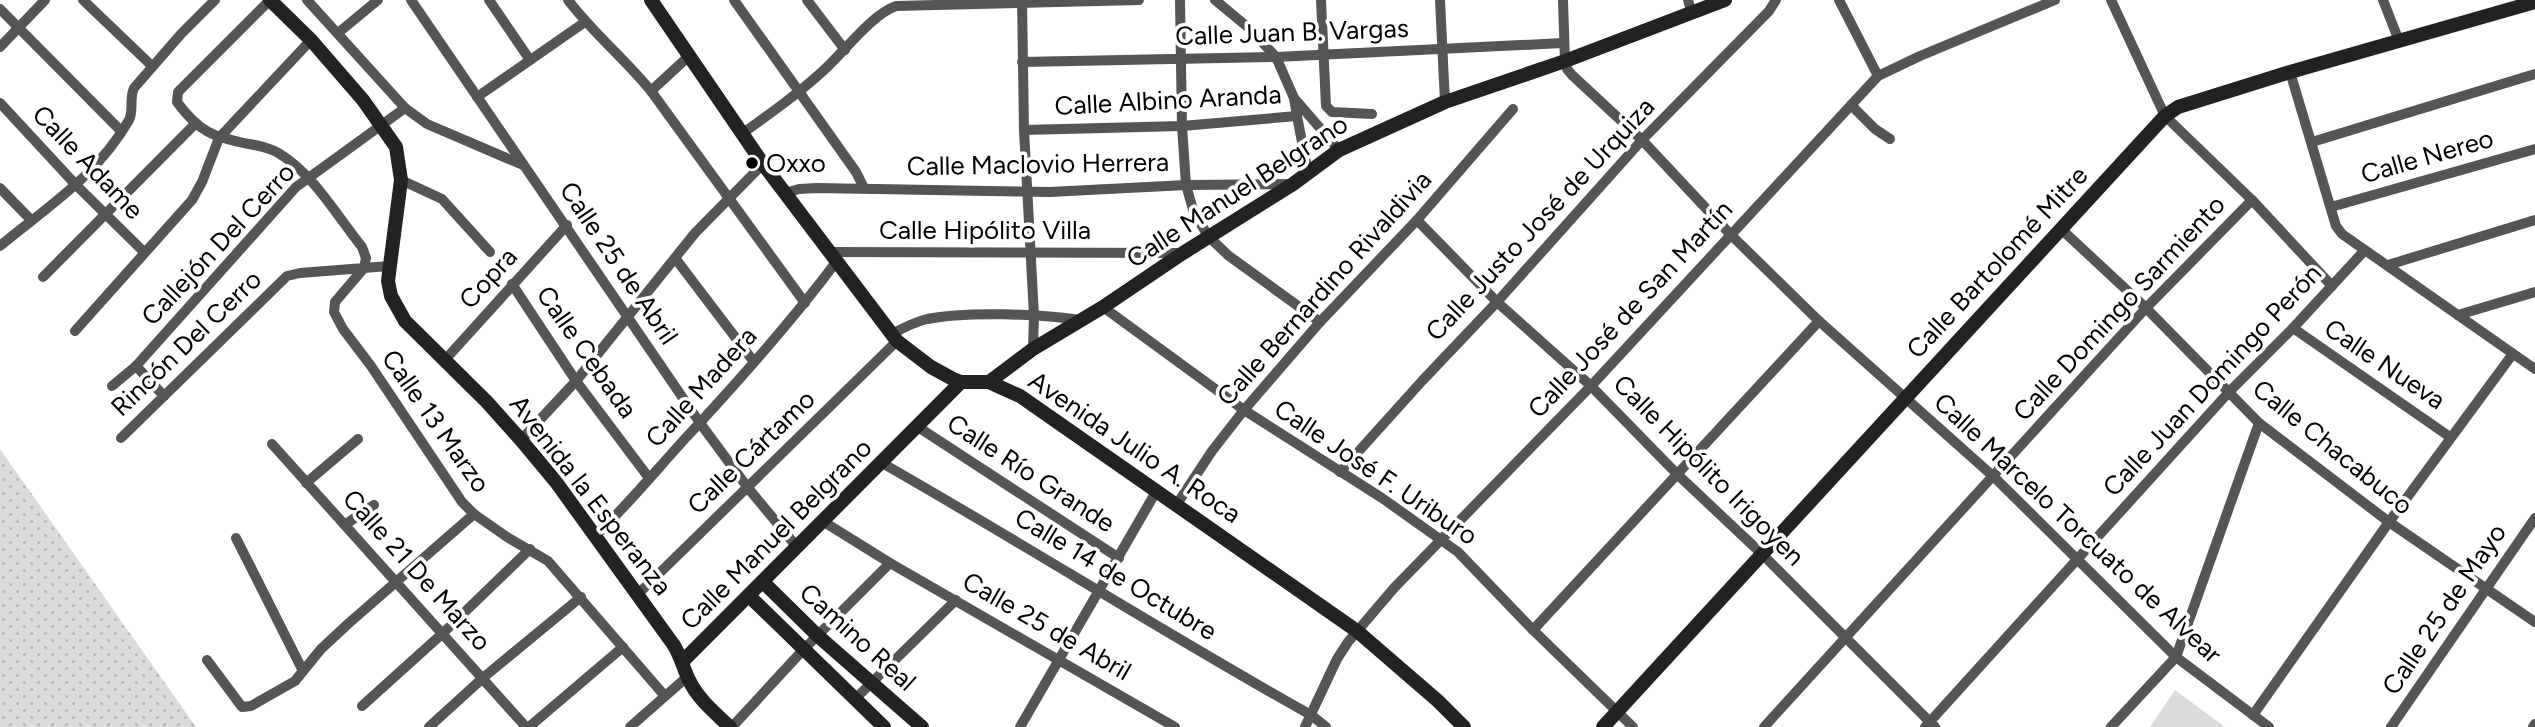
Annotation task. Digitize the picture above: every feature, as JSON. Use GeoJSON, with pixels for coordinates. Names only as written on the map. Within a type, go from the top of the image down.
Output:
{"type":"FeatureCollection","features":[{"type":"Feature","properties":{"kind":"street"},"geometry":{"type":"LineString","coordinates":[[0,47],[45,0]]}},
{"type":"Feature","properties":{"kind":"street"},"geometry":{"type":"LineString","coordinates":[[83,0],[152,66]]}},
{"type":"Feature","properties":{"kind":"street"},"geometry":{"type":"LineString","coordinates":[[0,246],[60,200],[97,163],[131,116],[130,98],[134,88],[215,0]]}},
{"type":"Feature","properties":{"kind":"street"},"geometry":{"type":"LineString","coordinates":[[270,0],[311,40],[382,123],[396,147],[401,180],[389,266],[364,268],[366,258],[362,247],[307,178],[287,159],[271,149],[219,138],[195,124],[176,99],[178,92],[270,0]]}},
{"type":"Feature","properties":{"kind":"street"},"geometry":{"type":"LineString","coordinates":[[307,0],[405,108],[427,124],[523,164]]}},
{"type":"Feature","properties":{"kind":"street"},"geometry":{"type":"LineString","coordinates":[[338,33],[378,0]]}},
{"type":"Feature","properties":{"kind":"street","name":"Calle 25 de Abril"},"geometry":{"type":"LineString","coordinates":[[411,0],[700,423],[748,488],[797,547]]}},
{"type":"Feature","properties":{"kind":"street"},"geometry":{"type":"LineString","coordinates":[[489,0],[530,60]]}},
{"type":"Feature","properties":{"kind":"street"},"geometry":{"type":"LineString","coordinates":[[568,0],[585,22],[625,60],[651,91],[805,303]]}},
{"type":"Feature","properties":{"kind":"street","name":"Avenida Julio A. Roca"},"geometry":{"type":"LineString","coordinates":[[651,0],[764,164],[894,338],[931,367],[961,382],[989,382],[1020,396],[1357,631],[1464,727]]}},
{"type":"Feature","properties":{"kind":"street"},"geometry":{"type":"LineString","coordinates":[[734,0],[856,172],[864,188]]}},
{"type":"Feature","properties":{"kind":"street"},"geometry":{"type":"LineString","coordinates":[[807,0],[845,50]]}},
{"type":"Feature","properties":{"kind":"street"},"geometry":{"type":"LineString","coordinates":[[743,133],[800,92],[845,50],[886,4],[1139,0]]}},
{"type":"Feature","properties":{"kind":"street"},"geometry":{"type":"LineString","coordinates":[[1180,0],[1182,126],[1186,186],[1194,213],[1209,237],[1229,256],[1320,322]]}},
{"type":"Feature","properties":{"kind":"street"},"geometry":{"type":"LineString","coordinates":[[1215,0],[1250,29],[1276,57],[1294,98],[1339,150]]}},
{"type":"Feature","properties":{"kind":"street"},"geometry":{"type":"LineString","coordinates":[[1321,0],[1325,106],[1329,111],[1372,114]]}},
{"type":"Feature","properties":{"kind":"street"},"geometry":{"type":"LineString","coordinates":[[1440,0],[1445,102]]}},
{"type":"Feature","properties":{"kind":"street"},"geometry":{"type":"LineString","coordinates":[[1563,0],[1565,61]]}},
{"type":"Feature","properties":{"kind":"street","name":"Calle Manuel Belgrano"},"geometry":{"type":"LineString","coordinates":[[989,382],[1033,349],[1293,184],[1339,150],[1445,102],[1565,61],[1690,6],[1725,0]]}},
{"type":"Feature","properties":{"kind":"street","name":"Calle Justo José de Urquiza"},"geometry":{"type":"LineString","coordinates":[[1340,472],[1642,140],[1769,11],[1776,0]]}},
{"type":"Feature","properties":{"kind":"street"},"geometry":{"type":"LineString","coordinates":[[1839,0],[1878,76]]}},
{"type":"Feature","properties":{"kind":"street","name":"Calle José de San Martín"},"geometry":{"type":"LineString","coordinates":[[1305,727],[1337,659],[1394,588],[1591,386],[1878,76],[2055,0]]}},
{"type":"Feature","properties":{"kind":"street"},"geometry":{"type":"LineString","coordinates":[[2111,0],[2165,116],[2252,200],[2332,286]]}},
{"type":"Feature","properties":{"kind":"street"},"geometry":{"type":"LineString","coordinates":[[2383,0],[2399,41]]}},
{"type":"Feature","properties":{"kind":"street"},"geometry":{"type":"LineString","coordinates":[[1022,2],[1033,349]]}},
{"type":"Feature","properties":{"kind":"street","name":"Calle Bartolomé Mitre"},"geometry":{"type":"LineString","coordinates":[[1603,727],[2165,116],[2178,107],[2290,72],[2535,2]]}},
{"type":"Feature","properties":{"kind":"street"},"geometry":{"type":"LineString","coordinates":[[0,9],[121,131]]}},
{"type":"Feature","properties":{"kind":"street"},"geometry":{"type":"LineString","coordinates":[[477,97],[585,22]]}},
{"type":"Feature","properties":{"kind":"street"},"geometry":{"type":"LineString","coordinates":[[75,331],[192,200],[219,138],[311,40]]}},
{"type":"Feature","properties":{"kind":"street","name":"Calle Juan B. Vargas"},"geometry":{"type":"LineString","coordinates":[[1022,62],[1276,57],[1563,43]]}},
{"type":"Feature","properties":{"kind":"street"},"geometry":{"type":"LineString","coordinates":[[651,91],[689,56]]}},
{"type":"Feature","properties":{"kind":"street","name":"Calle Marcelo Torcuato de Alvear"},"geometry":{"type":"LineString","coordinates":[[1565,61],[1572,75],[1642,140],[1730,234],[1819,321],[1994,477],[2176,657],[2269,727]]}},
{"type":"Feature","properties":{"kind":"street"},"geometry":{"type":"LineString","coordinates":[[2290,72],[2336,226],[2364,251],[2534,368]]}},
{"type":"Feature","properties":{"kind":"street"},"geometry":{"type":"LineString","coordinates":[[2312,142],[2535,74]]}},
{"type":"Feature","properties":{"kind":"street","name":"Calle Albino Aranda"},"geometry":{"type":"LineString","coordinates":[[1024,130],[1182,126],[1297,116],[1294,98]]}},
{"type":"Feature","properties":{"kind":"street","name":"Calle Adame"},"geometry":{"type":"LineString","coordinates":[[0,103],[76,185],[144,252]]}},
{"type":"Feature","properties":{"kind":"street"},"geometry":{"type":"LineString","coordinates":[[1851,105],[1875,129],[1890,139]]}},
{"type":"Feature","properties":{"kind":"street","name":"Callejón Del Cerro"},"geometry":{"type":"LineString","coordinates":[[112,386],[136,366],[296,187],[405,108]]}},
{"type":"Feature","properties":{"kind":"street","name":"Calle Bernardino Rivaldivia"},"geometry":{"type":"LineString","coordinates":[[1177,504],[1212,451],[1244,410],[1320,322],[1417,220],[1513,109]]}},
{"type":"Feature","properties":{"kind":"street"},"geometry":{"type":"LineString","coordinates":[[1297,116],[1308,173]]}},
{"type":"Feature","properties":{"kind":"street"},"geometry":{"type":"LineString","coordinates":[[43,277],[195,124]]}},
{"type":"Feature","properties":{"kind":"street","name":"Calle Nereo"},"geometry":{"type":"LineString","coordinates":[[2331,207],[2535,149]]}},
{"type":"Feature","properties":{"kind":"street"},"geometry":{"type":"LineString","coordinates":[[521,440],[576,380],[695,233],[728,197],[764,164]]}},
{"type":"Feature","properties":{"kind":"street"},"geometry":{"type":"LineString","coordinates":[[401,180],[442,199],[490,253]]}},
{"type":"Feature","properties":{"kind":"street","name":"Calle Maclovio Herrera"},"geometry":{"type":"LineString","coordinates":[[785,193],[799,189],[864,188],[1081,192],[1293,184]]}},
{"type":"Feature","properties":{"kind":"street"},"geometry":{"type":"LineString","coordinates":[[0,188],[31,220]]}},
{"type":"Feature","properties":{"kind":"street","name":"Calle Domingo Sarmiento"},"geometry":{"type":"LineString","coordinates":[[1764,727],[2146,308],[2252,200]]}},
{"type":"Feature","properties":{"kind":"street","name":"Calle Hipólito Irigoyen"},"geometry":{"type":"LineString","coordinates":[[1417,220],[1497,302],[1591,386],[1677,474],[1763,555],[1930,725]]}},
{"type":"Feature","properties":{"kind":"street"},"geometry":{"type":"LineString","coordinates":[[2388,265],[2535,220]]}},
{"type":"Feature","properties":{"kind":"street","name":"Copra"},"geometry":{"type":"LineString","coordinates":[[444,361],[567,225]]}},
{"type":"Feature","properties":{"kind":"street","name":"Calle Chacabuco"},"geometry":{"type":"LineString","coordinates":[[2060,228],[2146,308],[2259,423],[2389,522],[2535,622]]}},
{"type":"Feature","properties":{"kind":"street","name":"Calle Juan Domingo Perón"},"geometry":{"type":"LineString","coordinates":[[1930,725],[2229,392],[2364,251]]}},
{"type":"Feature","properties":{"kind":"street","name":"Calle Hipólito Villa"},"geometry":{"type":"LineString","coordinates":[[833,257],[1183,253]]}},
{"type":"Feature","properties":{"kind":"street","name":"Calle Madera"},"geometry":{"type":"LineString","coordinates":[[594,537],[625,508],[805,303],[833,257]]}},
{"type":"Feature","properties":{"kind":"street"},"geometry":{"type":"LineString","coordinates":[[675,258],[754,362]]}},
{"type":"Feature","properties":{"kind":"street","name":"Avenida la Esperanza"},"geometry":{"type":"LineString","coordinates":[[389,266],[388,281],[396,309],[444,361],[488,402],[556,482],[663,629],[683,661],[687,677],[696,692],[731,727]]}},
{"type":"Feature","properties":{"kind":"street","name":"Calle 13 Marzo"},"geometry":{"type":"LineString","coordinates":[[364,268],[333,306],[344,329],[463,502],[474,514],[507,537],[548,561],[664,695]]}},
{"type":"Feature","properties":{"kind":"street","name":"Rincón Del Cerro"},"geometry":{"type":"LineString","coordinates":[[121,438],[287,276],[364,268]]}},
{"type":"Feature","properties":{"kind":"street","name":"Calle Cebada"},"geometry":{"type":"LineString","coordinates":[[512,284],[576,380],[649,478]]}},
{"type":"Feature","properties":{"kind":"street"},"geometry":{"type":"LineString","coordinates":[[2458,315],[2535,292]]}},
{"type":"Feature","properties":{"kind":"street","name":"Calle José F. Uriburo"},"geometry":{"type":"LineString","coordinates":[[1103,307],[1244,410],[1441,540],[1472,565],[1533,630],[1633,727]]}},
{"type":"Feature","properties":{"kind":"street"},"geometry":{"type":"LineString","coordinates":[[894,338],[913,323],[943,317],[1034,316],[1080,320]]}},
{"type":"Feature","properties":{"kind":"street"},"geometry":{"type":"LineString","coordinates":[[1533,630],[1819,321]]}},
{"type":"Feature","properties":{"kind":"street","name":"Calle Nueva"},"geometry":{"type":"LineString","coordinates":[[2293,328],[2450,437]]}},
{"type":"Feature","properties":{"kind":"street","name":"Calle Cártamo"},"geometry":{"type":"LineString","coordinates":[[637,595],[748,488],[894,338]]}},
{"type":"Feature","properties":{"kind":"street"},"geometry":{"type":"LineString","coordinates":[[2253,715],[2450,437],[2512,355]]}},
{"type":"Feature","properties":{"kind":"street"},"geometry":{"type":"LineString","coordinates":[[136,366],[164,396]]}},
{"type":"Feature","properties":{"kind":"street","name":"Calle Manuel Belgrano"},"geometry":{"type":"LineString","coordinates":[[683,661],[961,382]]}},
{"type":"Feature","properties":{"kind":"street"},"geometry":{"type":"LineString","coordinates":[[2111,727],[2176,657],[2259,423]]}},
{"type":"Feature","properties":{"kind":"street","name":"Calle Río Grande"},"geometry":{"type":"LineString","coordinates":[[918,426],[1119,558]]}},
{"type":"Feature","properties":{"kind":"street"},"geometry":{"type":"LineString","coordinates":[[306,483],[358,439]]}},
{"type":"Feature","properties":{"kind":"street","name":"Calle 21 De Marzo"},"geometry":{"type":"LineString","coordinates":[[272,444],[528,727]]}},
{"type":"Feature","properties":{"kind":"street","name":"Calle 14 de Octubre"},"geometry":{"type":"LineString","coordinates":[[881,463],[1311,715],[1326,727]]}},
{"type":"Feature","properties":{"kind":"street"},"geometry":{"type":"LineString","coordinates":[[1020,727],[1157,490]]}},
{"type":"Feature","properties":{"kind":"street"},"geometry":{"type":"LineString","coordinates":[[346,524],[374,505]]}},
{"type":"Feature","properties":{"kind":"street"},"geometry":{"type":"LineString","coordinates":[[207,660],[242,707],[251,706],[295,681],[321,649],[474,514]]}},
{"type":"Feature","properties":{"kind":"street","name":"Calle 25 de Mayo"},"geometry":{"type":"LineString","coordinates":[[2391,727],[2535,518]]}},
{"type":"Feature","properties":{"kind":"street","name":"Calle 25 de Abril"},"geometry":{"type":"LineString","coordinates":[[824,522],[890,564],[1175,727]]}},
{"type":"Feature","properties":{"kind":"street"},"geometry":{"type":"LineString","coordinates":[[236,538],[303,671]]}},
{"type":"Feature","properties":{"kind":"street"},"geometry":{"type":"LineString","coordinates":[[362,706],[530,549]]}},
{"type":"Feature","properties":{"kind":"street"},"geometry":{"type":"LineString","coordinates":[[731,727],[803,650],[890,564]]}},
{"type":"Feature","properties":{"kind":"street","name":"Camino Real"},"geometry":{"type":"LineString","coordinates":[[762,582],[818,636],[922,727]]}},
{"type":"Feature","properties":{"kind":"street","name":"Camino Real"},"geometry":{"type":"LineString","coordinates":[[748,596],[884,727]]}},
{"type":"Feature","properties":{"kind":"street"},"geometry":{"type":"LineString","coordinates":[[429,727],[484,677],[581,597]]}},
{"type":"Feature","properties":{"kind":"street"},"geometry":{"type":"LineString","coordinates":[[855,699],[956,600]]}},
{"type":"Feature","properties":{"kind":"street"},"geometry":{"type":"LineString","coordinates":[[528,727],[622,647]]}},
{"type":"Feature","properties":{"kind":"street"},"geometry":{"type":"LineString","coordinates":[[630,727],[687,677]]}},
{"type":"Feature","properties":{"kind":"shaded area"},"geometry":{"type":"Polygon","coordinates":[[[0,449],[196,727],[0,727],[0,449]]]}},
{"type":"Feature","properties":{"kind":"shaded area"},"geometry":{"type":"Polygon","coordinates":[[[2175,690],[2225,727],[2150,727],[2175,690]]]}},
{"type":"Feature","properties":{"kind":"place","name":"Oxxo"},"geometry":{"type":"Point","coordinates":[752,163]}}]}
